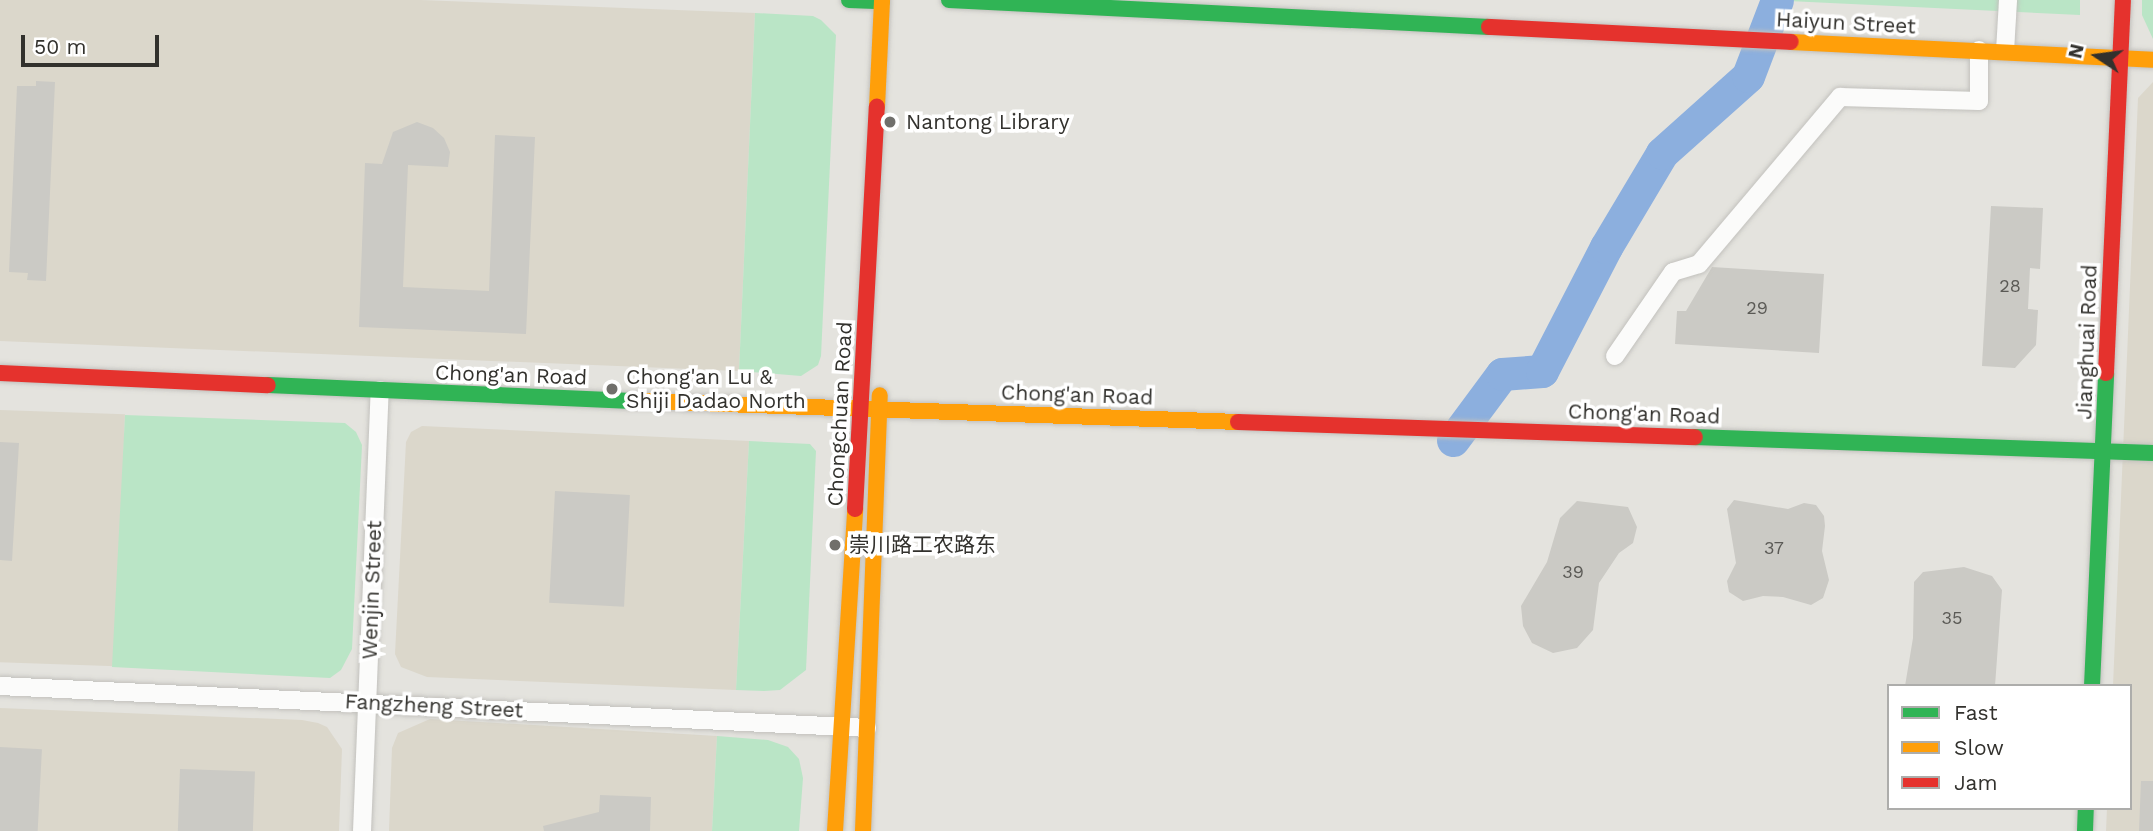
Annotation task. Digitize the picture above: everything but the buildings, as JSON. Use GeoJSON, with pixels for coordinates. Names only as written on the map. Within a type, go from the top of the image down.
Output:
{"type":"FeatureCollection","features":[{"type":"Feature","properties":{"kind":"street"},"geometry":{"type":"LineString","coordinates":[[849,0],[887,0],[889,191]]}},
{"type":"Feature","properties":{"kind":"street","name":"Chongchuan Road"},"geometry":{"type":"LineString","coordinates":[[835,831],[839,726],[887,0]]}},
{"type":"Feature","properties":{"kind":"street","name":"Haiyun Street"},"geometry":{"type":"LineString","coordinates":[[949,0],[2153,60]]}},
{"type":"Feature","properties":{"kind":"street"},"geometry":{"type":"LineString","coordinates":[[2005,51],[2008,0]]}},
{"type":"Feature","properties":{"kind":"street","name":"Jianghuai Road"},"geometry":{"type":"LineString","coordinates":[[2092,684],[2123,0]]}},
{"type":"Feature","properties":{"kind":"street"},"geometry":{"type":"LineString","coordinates":[[1615,356],[1673,272],[1699,264],[1840,96],[1979,100],[1979,50]]}},
{"type":"Feature","properties":{"kind":"street","name":"Chong'an Road"},"geometry":{"type":"LineString","coordinates":[[0,373],[879,409],[2153,453]]}},
{"type":"Feature","properties":{"kind":"street","name":"Chongchuan Road"},"geometry":{"type":"LineString","coordinates":[[863,831],[881,381]]}},
{"type":"Feature","properties":{"kind":"street","name":"Wenjin Street"},"geometry":{"type":"LineString","coordinates":[[362,831],[380,390]]}},
{"type":"Feature","properties":{"kind":"street","name":"Fangzheng Street"},"geometry":{"type":"LineString","coordinates":[[0,686],[867,729]]}},
{"type":"Feature","properties":{"kind":"street"},"geometry":{"type":"LineString","coordinates":[[2085,831],[2086,810]]}},
{"type":"Feature","properties":{"kind":"shaded area"},"geometry":{"type":"Polygon","coordinates":[[[0,0],[421,0],[755,13],[739,371],[0,341],[0,0]]]}},
{"type":"Feature","properties":{"kind":"shaded area"},"geometry":{"type":"Polygon","coordinates":[[[2153,82],[2153,831],[2106,831],[2107,810],[2132,810],[2132,684],[2113,684],[2138,98],[2153,82]]]}},
{"type":"Feature","properties":{"kind":"shaded area"},"geometry":{"type":"Polygon","coordinates":[[[0,410],[125,414],[116,666],[0,662],[0,410]]]}},
{"type":"Feature","properties":{"kind":"shaded area"},"geometry":{"type":"Polygon","coordinates":[[[422,426],[749,441],[736,690],[427,677],[401,667],[395,654],[406,442],[411,432],[422,426]]]}},
{"type":"Feature","properties":{"kind":"shaded area"},"geometry":{"type":"Polygon","coordinates":[[[0,708],[302,720],[318,723],[327,727],[342,749],[339,831],[0,831],[0,708]]]}},
{"type":"Feature","properties":{"kind":"shaded area"},"geometry":{"type":"Polygon","coordinates":[[[430,719],[717,736],[712,831],[389,831],[392,748],[398,733],[430,719]]]}},
{"type":"Feature","properties":{"kind":"green space"},"geometry":{"type":"Polygon","coordinates":[[[1766,0],[2080,0],[2080,15],[1766,0]]]}},
{"type":"Feature","properties":{"kind":"green space"},"geometry":{"type":"Polygon","coordinates":[[[2142,0],[2153,0],[2153,39],[2142,15],[2142,0]]]}},
{"type":"Feature","properties":{"kind":"green space"},"geometry":{"type":"Polygon","coordinates":[[[755,13],[813,16],[836,35],[821,356],[818,365],[801,376],[739,371],[755,13]]]}},
{"type":"Feature","properties":{"kind":"green space"},"geometry":{"type":"Polygon","coordinates":[[[125,415],[345,423],[356,432],[362,445],[352,649],[341,670],[330,678],[112,667],[125,415]]]}},
{"type":"Feature","properties":{"kind":"green space"},"geometry":{"type":"Polygon","coordinates":[[[749,441],[810,444],[816,451],[806,670],[780,690],[736,690],[749,441]]]}},
{"type":"Feature","properties":{"kind":"green space"},"geometry":{"type":"Polygon","coordinates":[[[717,736],[768,740],[788,747],[799,759],[803,778],[799,831],[712,831],[717,736]]]}},
{"type":"Feature","properties":{"kind":"waterway"},"geometry":{"type":"LineString","coordinates":[[1453,440],[1502,374],[1542,371],[1606,247],[1662,153],[1748,76],[1777,0]]}},
{"type":"Feature","properties":{"kind":"traffic: fast"},"geometry":{"type":"LineString","coordinates":[[849,0],[882,1]]}},
{"type":"Feature","properties":{"kind":"traffic: fast"},"geometry":{"type":"LineString","coordinates":[[949,0],[1489,27]]}},
{"type":"Feature","properties":{"kind":"traffic: fast"},"geometry":{"type":"LineString","coordinates":[[2092,684],[2106,373]]}},
{"type":"Feature","properties":{"kind":"traffic: fast"},"geometry":{"type":"LineString","coordinates":[[268,385],[638,401]]}},
{"type":"Feature","properties":{"kind":"traffic: fast"},"geometry":{"type":"LineString","coordinates":[[1695,437],[2153,453]]}},
{"type":"Feature","properties":{"kind":"traffic: fast"},"geometry":{"type":"LineString","coordinates":[[2085,831],[2086,810]]}},
{"type":"Feature","properties":{"kind":"traffic: slow"},"geometry":{"type":"LineString","coordinates":[[877,107],[882,0]]}},
{"type":"Feature","properties":{"kind":"traffic: slow"},"geometry":{"type":"LineString","coordinates":[[1791,42],[2153,60]]}},
{"type":"Feature","properties":{"kind":"traffic: slow"},"geometry":{"type":"LineString","coordinates":[[863,831],[880,395]]}},
{"type":"Feature","properties":{"kind":"traffic: slow"},"geometry":{"type":"LineString","coordinates":[[638,401],[1238,422]]}},
{"type":"Feature","properties":{"kind":"traffic: slow"},"geometry":{"type":"LineString","coordinates":[[835,831],[855,509]]}},
{"type":"Feature","properties":{"kind":"traffic: jam"},"geometry":{"type":"LineString","coordinates":[[2106,373],[2123,0]]}},
{"type":"Feature","properties":{"kind":"traffic: jam"},"geometry":{"type":"LineString","coordinates":[[1489,27],[1791,42]]}},
{"type":"Feature","properties":{"kind":"traffic: jam"},"geometry":{"type":"LineString","coordinates":[[855,509],[877,107]]}},
{"type":"Feature","properties":{"kind":"traffic: jam"},"geometry":{"type":"LineString","coordinates":[[0,373],[268,385]]}},
{"type":"Feature","properties":{"kind":"traffic: jam"},"geometry":{"type":"LineString","coordinates":[[1238,422],[1695,437]]}},
{"type":"Feature","properties":{"kind":"place","name":"Nantong Library"},"geometry":{"type":"Point","coordinates":[890,122]}},
{"type":"Feature","properties":{"kind":"place","name":"Chong'an Lu & Shiji Dadao North"},"geometry":{"type":"Point","coordinates":[612,389]}},
{"type":"Feature","properties":{"kind":"place","name":"崇川路工农路东"},"geometry":{"type":"Point","coordinates":[835,545]}}]}
